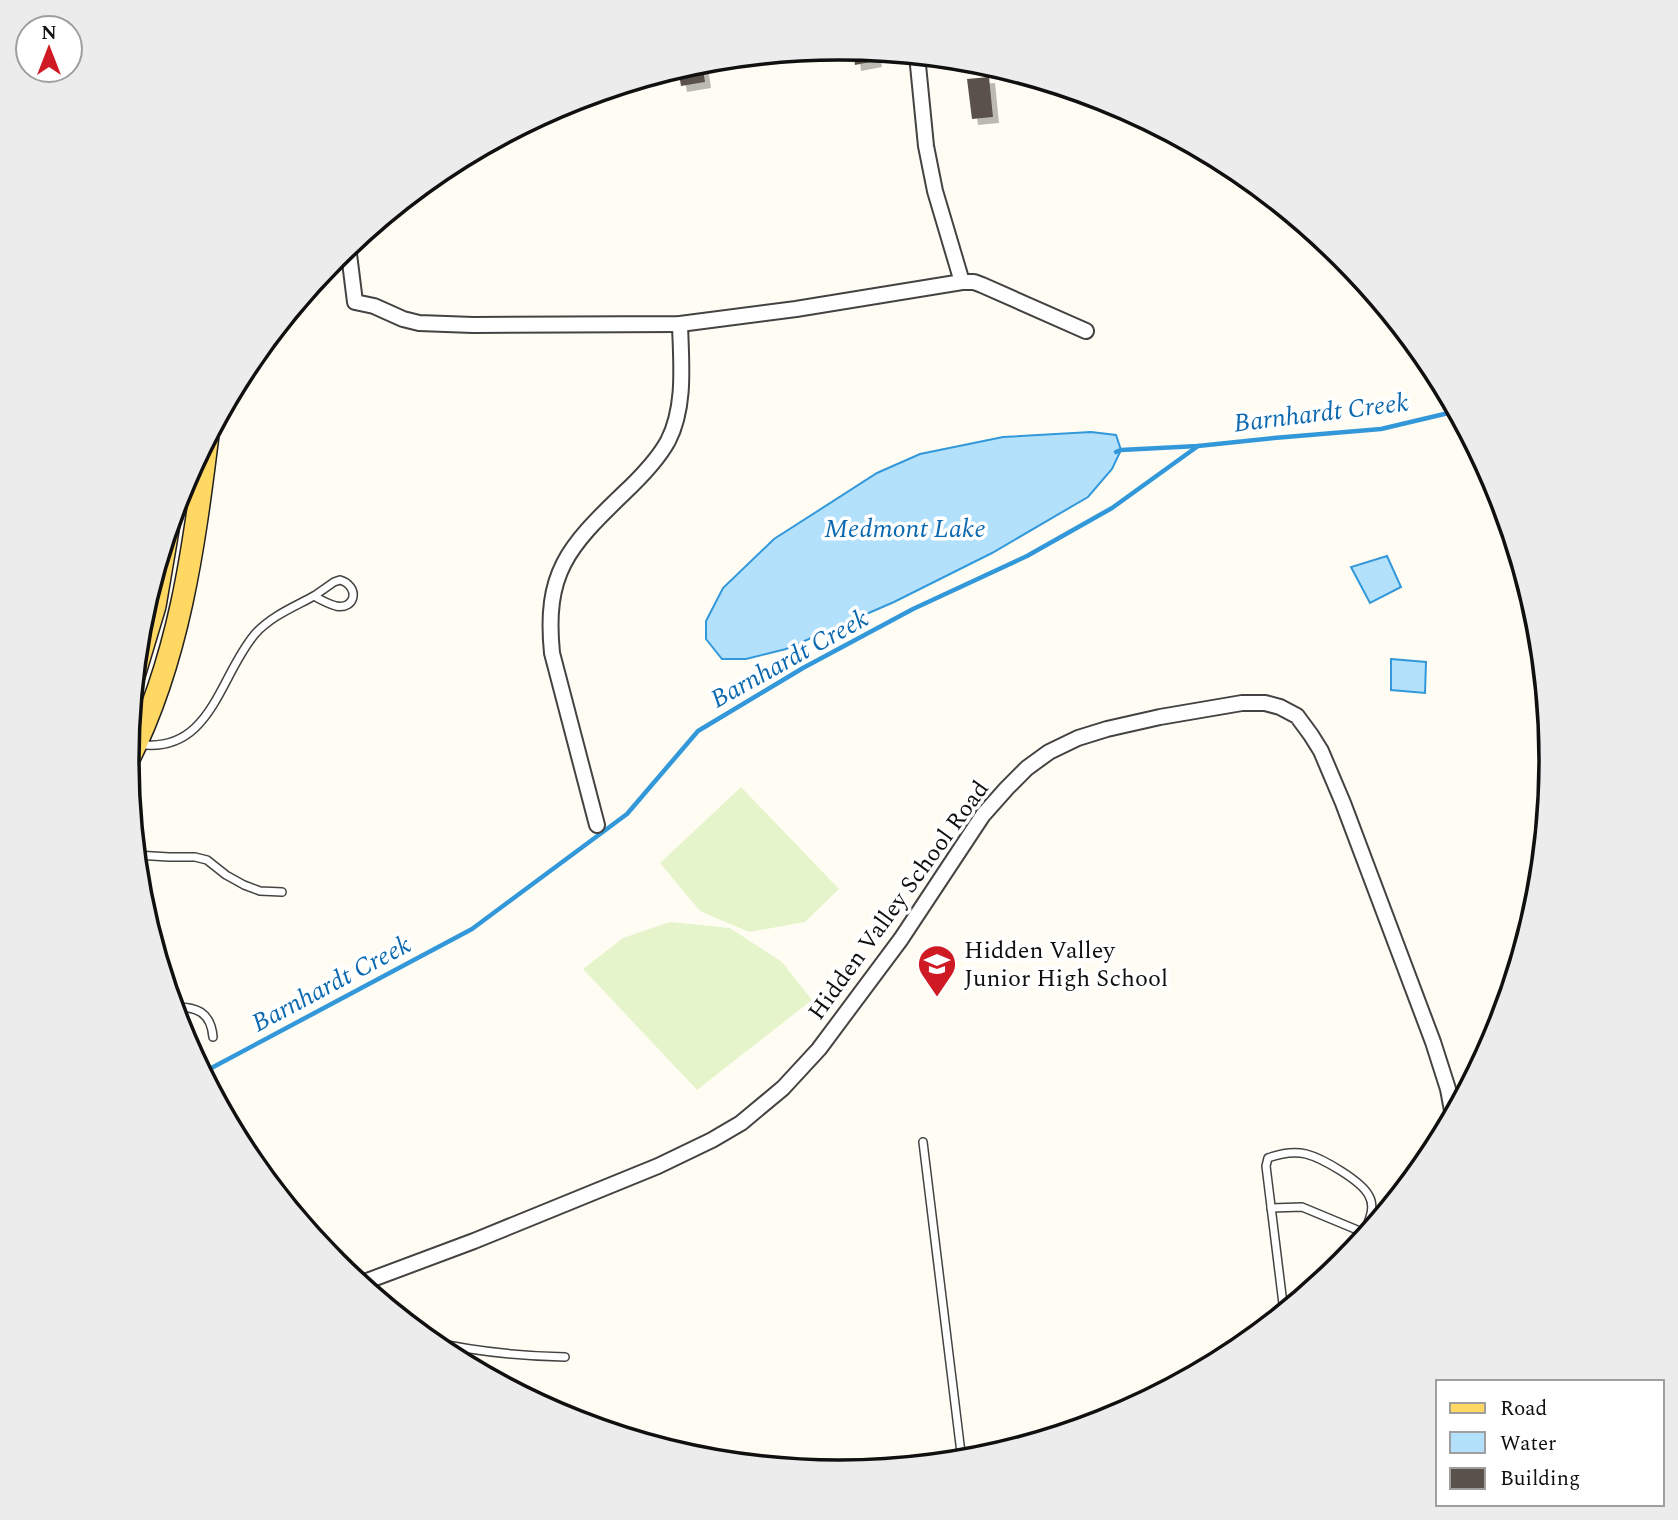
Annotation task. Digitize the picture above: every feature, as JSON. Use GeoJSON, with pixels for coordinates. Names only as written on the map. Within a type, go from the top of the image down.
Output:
{"type":"FeatureCollection","features":[{"type":"Feature","properties":{"kind":"main road"},"geometry":{"type":"LineString","coordinates":[[140,735],[154,702],[181,613],[204,466]]}},
{"type":"Feature","properties":{"kind":"street"},"geometry":{"type":"LineString","coordinates":[[919,64],[926,146],[935,191],[962,282]]}},
{"type":"Feature","properties":{"kind":"street"},"geometry":{"type":"LineString","coordinates":[[350,259],[355,302],[374,306],[402,319],[419,323],[680,324],[974,282],[1086,331]]}},
{"type":"Feature","properties":{"kind":"street"},"geometry":{"type":"LineString","coordinates":[[597,825],[552,653],[552,600],[564,560],[591,525],[636,482],[668,440],[680,397],[680,324]]}},
{"type":"Feature","properties":{"kind":"street","name":"Hidden Valley School Road"},"geometry":{"type":"LineString","coordinates":[[373,1283],[658,1166],[741,1123],[783,1088],[819,1049],[901,939],[983,815],[1027,768],[1049,752],[1078,738],[1107,729],[1242,703],[1265,703],[1297,716],[1321,751],[1433,1042],[1450,1102]]}},
{"type":"Feature","properties":{"kind":"lane"},"geometry":{"type":"LineString","coordinates":[[139,752],[171,743],[198,726],[212,709],[253,637],[276,616],[340,580],[347,582],[354,594],[349,604],[343,606],[335,606],[314,596]]}},
{"type":"Feature","properties":{"kind":"lane"},"geometry":{"type":"LineString","coordinates":[[145,856],[195,857],[207,860],[244,885],[260,891],[282,891]]}},
{"type":"Feature","properties":{"kind":"lane"},"geometry":{"type":"LineString","coordinates":[[184,1006],[206,1015],[213,1037]]}},
{"type":"Feature","properties":{"kind":"lane"},"geometry":{"type":"LineString","coordinates":[[923,1142],[961,1450]]}},
{"type":"Feature","properties":{"kind":"lane"},"geometry":{"type":"LineString","coordinates":[[1283,1302],[1266,1166],[1268,1158],[1279,1154],[1305,1154],[1331,1165],[1356,1182],[1370,1197],[1372,1215]]}},
{"type":"Feature","properties":{"kind":"lane"},"geometry":{"type":"LineString","coordinates":[[1271,1208],[1302,1207],[1358,1230]]}},
{"type":"Feature","properties":{"kind":"lane"},"geometry":{"type":"LineString","coordinates":[[457,1347],[565,1357]]}},
{"type":"Feature","properties":{"kind":"green space"},"geometry":{"type":"Polygon","coordinates":[[[741,787],[839,889],[805,922],[749,932],[700,911],[660,863],[741,787]]]}},
{"type":"Feature","properties":{"kind":"green space"},"geometry":{"type":"Polygon","coordinates":[[[670,922],[730,928],[782,962],[812,1000],[697,1090],[583,969],[623,938],[670,922]]]}},
{"type":"Feature","properties":{"kind":"water","name":"Medmont Lake"},"geometry":{"type":"Polygon","coordinates":[[[1091,432],[1116,435],[1121,450],[1112,469],[1088,497],[992,553],[894,602],[786,649],[746,659],[722,659],[706,639],[706,621],[723,588],[774,539],[877,473],[920,454],[1003,437],[1091,432]]]}},
{"type":"Feature","properties":{"kind":"water"},"geometry":{"type":"Polygon","coordinates":[[[1387,556],[1401,587],[1370,603],[1351,567],[1387,556]]]}},
{"type":"Feature","properties":{"kind":"water"},"geometry":{"type":"Polygon","coordinates":[[[1391,659],[1426,662],[1425,693],[1391,690],[1391,659]]]}},
{"type":"Feature","properties":{"kind":"building"},"geometry":{"type":"Polygon","coordinates":[[[854,60],[876,61],[855,65],[854,60]]]}},
{"type":"Feature","properties":{"kind":"building"},"geometry":{"type":"Polygon","coordinates":[[[704,73],[705,82],[681,86],[680,78],[704,73]]]}},
{"type":"Feature","properties":{"kind":"building"},"geometry":{"type":"Polygon","coordinates":[[[989,77],[993,117],[972,119],[967,79],[989,77]]]}},
{"type":"Feature","properties":{"kind":"waterway","name":"Barnhardt Creek"},"geometry":{"type":"LineString","coordinates":[[1116,452],[1381,429],[1448,413]]}},
{"type":"Feature","properties":{"kind":"waterway","name":"Barnhardt Creek"},"geometry":{"type":"LineString","coordinates":[[210,1069],[472,929],[627,814],[698,731],[803,668],[913,609],[1027,556],[1112,508],[1198,446]]}},
{"type":"Feature","properties":{"kind":"place","name":"Hidden Valley Junior High School"},"geometry":{"type":"Point","coordinates":[937,998]}}]}
